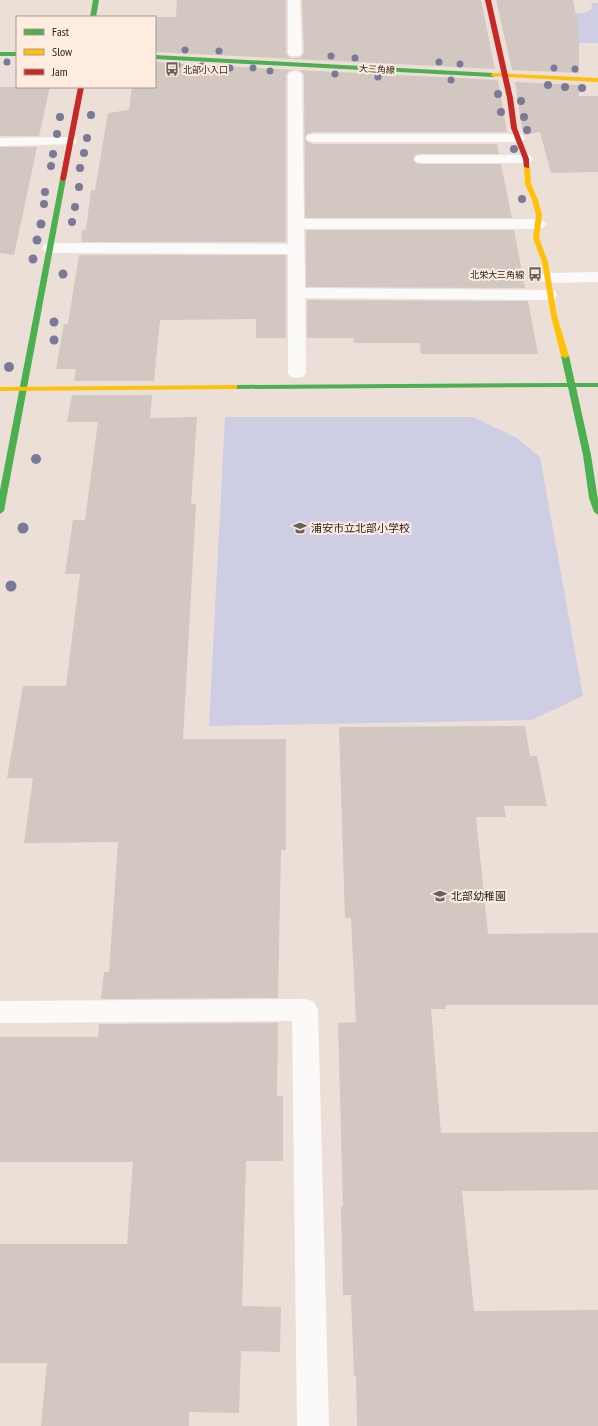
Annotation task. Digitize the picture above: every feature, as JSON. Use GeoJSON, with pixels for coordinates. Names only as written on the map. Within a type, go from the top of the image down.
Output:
{"type":"FeatureCollection","features":[{"type":"Feature","properties":{"kind":"street"},"geometry":{"type":"LineString","coordinates":[[93,16],[96,0]]}},
{"type":"Feature","properties":{"kind":"street"},"geometry":{"type":"LineString","coordinates":[[294,0],[295,53]]}},
{"type":"Feature","properties":{"kind":"street"},"geometry":{"type":"LineString","coordinates":[[488,0],[505,75],[514,128],[526,159],[528,184],[536,200],[539,215],[536,238],[545,262],[549,295],[587,456],[589,480],[593,500],[598,512]]}},
{"type":"Feature","properties":{"kind":"street"},"geometry":{"type":"LineString","coordinates":[[0,54],[16,54]]}},
{"type":"Feature","properties":{"kind":"street","name":"大三角線"},"geometry":{"type":"LineString","coordinates":[[156,58],[598,80]]}},
{"type":"Feature","properties":{"kind":"street"},"geometry":{"type":"LineString","coordinates":[[295,74],[298,373]]}},
{"type":"Feature","properties":{"kind":"street"},"geometry":{"type":"LineString","coordinates":[[0,511],[1,498],[24,389],[81,88]]}},
{"type":"Feature","properties":{"kind":"street"},"geometry":{"type":"LineString","coordinates":[[313,138],[518,138]]}},
{"type":"Feature","properties":{"kind":"street"},"geometry":{"type":"LineString","coordinates":[[0,142],[70,141]]}},
{"type":"Feature","properties":{"kind":"street"},"geometry":{"type":"LineString","coordinates":[[420,159],[526,159]]}},
{"type":"Feature","properties":{"kind":"street"},"geometry":{"type":"LineString","coordinates":[[296,224],[538,224]]}},
{"type":"Feature","properties":{"kind":"street"},"geometry":{"type":"LineString","coordinates":[[50,248],[296,249]]}},
{"type":"Feature","properties":{"kind":"street"},"geometry":{"type":"LineString","coordinates":[[547,278],[598,277]]}},
{"type":"Feature","properties":{"kind":"street"},"geometry":{"type":"LineString","coordinates":[[297,293],[549,295]]}},
{"type":"Feature","properties":{"kind":"street"},"geometry":{"type":"LineString","coordinates":[[0,389],[598,386]]}},
{"type":"Feature","properties":{"kind":"street"},"geometry":{"type":"LineString","coordinates":[[0,1012],[305,1010],[313,1426]]}},
{"type":"Feature","properties":{"kind":"shaded area"},"geometry":{"type":"Polygon","coordinates":[[[592,3],[598,3],[598,43],[515,43],[510,15],[584,13],[591,10],[592,3]]]}},
{"type":"Feature","properties":{"kind":"shaded area"},"geometry":{"type":"Polygon","coordinates":[[[225,417],[473,417],[517,438],[540,457],[583,696],[531,720],[209,726],[225,417]]]}},
{"type":"Feature","properties":{"kind":"building"},"geometry":{"type":"Polygon","coordinates":[[[177,0],[286,0],[286,53],[290,58],[300,58],[304,53],[302,0],[481,0],[495,69],[156,52],[156,17],[176,17],[177,0]]]}},
{"type":"Feature","properties":{"kind":"building"},"geometry":{"type":"Polygon","coordinates":[[[496,0],[573,0],[579,30],[579,73],[512,70],[496,0]]]}},
{"type":"Feature","properties":{"kind":"building"},"geometry":{"type":"Polygon","coordinates":[[[156,62],[294,70],[289,71],[286,75],[286,242],[81,242],[82,230],[86,230],[91,190],[95,190],[108,113],[129,110],[132,88],[156,88],[156,62]]]}},
{"type":"Feature","properties":{"kind":"building"},"geometry":{"type":"Polygon","coordinates":[[[297,70],[498,80],[507,132],[313,132],[307,134],[305,139],[313,144],[497,144],[499,154],[421,154],[415,155],[413,160],[416,163],[421,164],[501,164],[512,218],[305,218],[304,75],[301,71],[297,70]]]}},
{"type":"Feature","properties":{"kind":"building"},"geometry":{"type":"Polygon","coordinates":[[[515,82],[579,85],[579,96],[598,96],[598,172],[551,173],[540,132],[525,135],[522,128],[515,82]]]}},
{"type":"Feature","properties":{"kind":"building"},"geometry":{"type":"Polygon","coordinates":[[[0,87],[50,88],[39,136],[0,136],[0,87]]]}},
{"type":"Feature","properties":{"kind":"building"},"geometry":{"type":"Polygon","coordinates":[[[0,147],[37,147],[14,255],[0,253],[0,147]]]}},
{"type":"Feature","properties":{"kind":"building"},"geometry":{"type":"Polygon","coordinates":[[[306,230],[514,230],[525,288],[306,287],[306,230]]]}},
{"type":"Feature","properties":{"kind":"building"},"geometry":{"type":"Polygon","coordinates":[[[79,255],[286,255],[286,338],[256,338],[256,319],[160,320],[154,381],[74,381],[76,369],[56,369],[64,324],[68,324],[79,255]]]}},
{"type":"Feature","properties":{"kind":"building"},"geometry":{"type":"Polygon","coordinates":[[[307,300],[528,301],[538,354],[421,354],[420,343],[354,343],[353,338],[307,338],[307,300]]]}},
{"type":"Feature","properties":{"kind":"building"},"geometry":{"type":"Polygon","coordinates":[[[72,395],[152,395],[150,418],[197,417],[191,504],[196,504],[183,739],[286,739],[286,850],[281,850],[278,998],[101,999],[104,972],[109,972],[118,842],[24,843],[33,778],[7,778],[23,686],[66,686],[80,574],[65,574],[73,520],[85,520],[98,422],[67,422],[72,395]]]}},
{"type":"Feature","properties":{"kind":"building"},"geometry":{"type":"Polygon","coordinates":[[[525,726],[530,756],[537,756],[547,806],[504,806],[506,817],[476,817],[488,934],[598,933],[598,1005],[446,1005],[446,1009],[431,1009],[441,1133],[598,1132],[598,1190],[462,1191],[474,1311],[598,1310],[598,1426],[357,1426],[356,1376],[354,1376],[351,1295],[343,1295],[341,1207],[343,1207],[338,1023],[356,1022],[351,918],[345,918],[339,727],[525,726]]]}},
{"type":"Feature","properties":{"kind":"building"},"geometry":{"type":"Polygon","coordinates":[[[278,1023],[277,1096],[283,1096],[283,1161],[246,1161],[242,1306],[281,1307],[280,1352],[241,1351],[239,1413],[189,1412],[189,1426],[41,1426],[47,1363],[0,1363],[0,1244],[127,1244],[133,1162],[0,1162],[0,1037],[98,1037],[99,1024],[278,1023]]]}},
{"type":"Feature","properties":{"kind":"traffic: fast"},"geometry":{"type":"LineString","coordinates":[[93,16],[96,0]]}},
{"type":"Feature","properties":{"kind":"traffic: fast"},"geometry":{"type":"LineString","coordinates":[[0,54],[16,54]]}},
{"type":"Feature","properties":{"kind":"traffic: fast"},"geometry":{"type":"LineString","coordinates":[[156,57],[493,75]]}},
{"type":"Feature","properties":{"kind":"traffic: fast"},"geometry":{"type":"LineString","coordinates":[[0,511],[63,179]]}},
{"type":"Feature","properties":{"kind":"traffic: fast"},"geometry":{"type":"LineString","coordinates":[[565,356],[585,443],[592,491],[598,512]]}},
{"type":"Feature","properties":{"kind":"traffic: fast"},"geometry":{"type":"LineString","coordinates":[[234,387],[598,385]]}},
{"type":"Feature","properties":{"kind":"traffic: slow"},"geometry":{"type":"LineString","coordinates":[[493,75],[598,80]]}},
{"type":"Feature","properties":{"kind":"traffic: slow"},"geometry":{"type":"LineString","coordinates":[[527,167],[528,184],[535,200],[539,215],[536,238],[545,262],[554,316],[565,356]]}},
{"type":"Feature","properties":{"kind":"traffic: slow"},"geometry":{"type":"LineString","coordinates":[[0,389],[234,387]]}},
{"type":"Feature","properties":{"kind":"traffic: jam"},"geometry":{"type":"LineString","coordinates":[[488,0],[510,98],[514,128],[526,159],[527,167]]}},
{"type":"Feature","properties":{"kind":"traffic: jam"},"geometry":{"type":"LineString","coordinates":[[63,179],[81,88]]}},
{"type":"Feature","properties":{"kind":"place","name":"北部小入口"},"geometry":{"type":"Point","coordinates":[172,69]}},
{"type":"Feature","properties":{"kind":"place","name":"北栄大三角線"},"geometry":{"type":"Point","coordinates":[535,274]}},
{"type":"Feature","properties":{"kind":"place","name":"浦安市立北部小学校"},"geometry":{"type":"Point","coordinates":[300,528]}},
{"type":"Feature","properties":{"kind":"place","name":"北部幼稚園"},"geometry":{"type":"Point","coordinates":[440,896]}}]}
